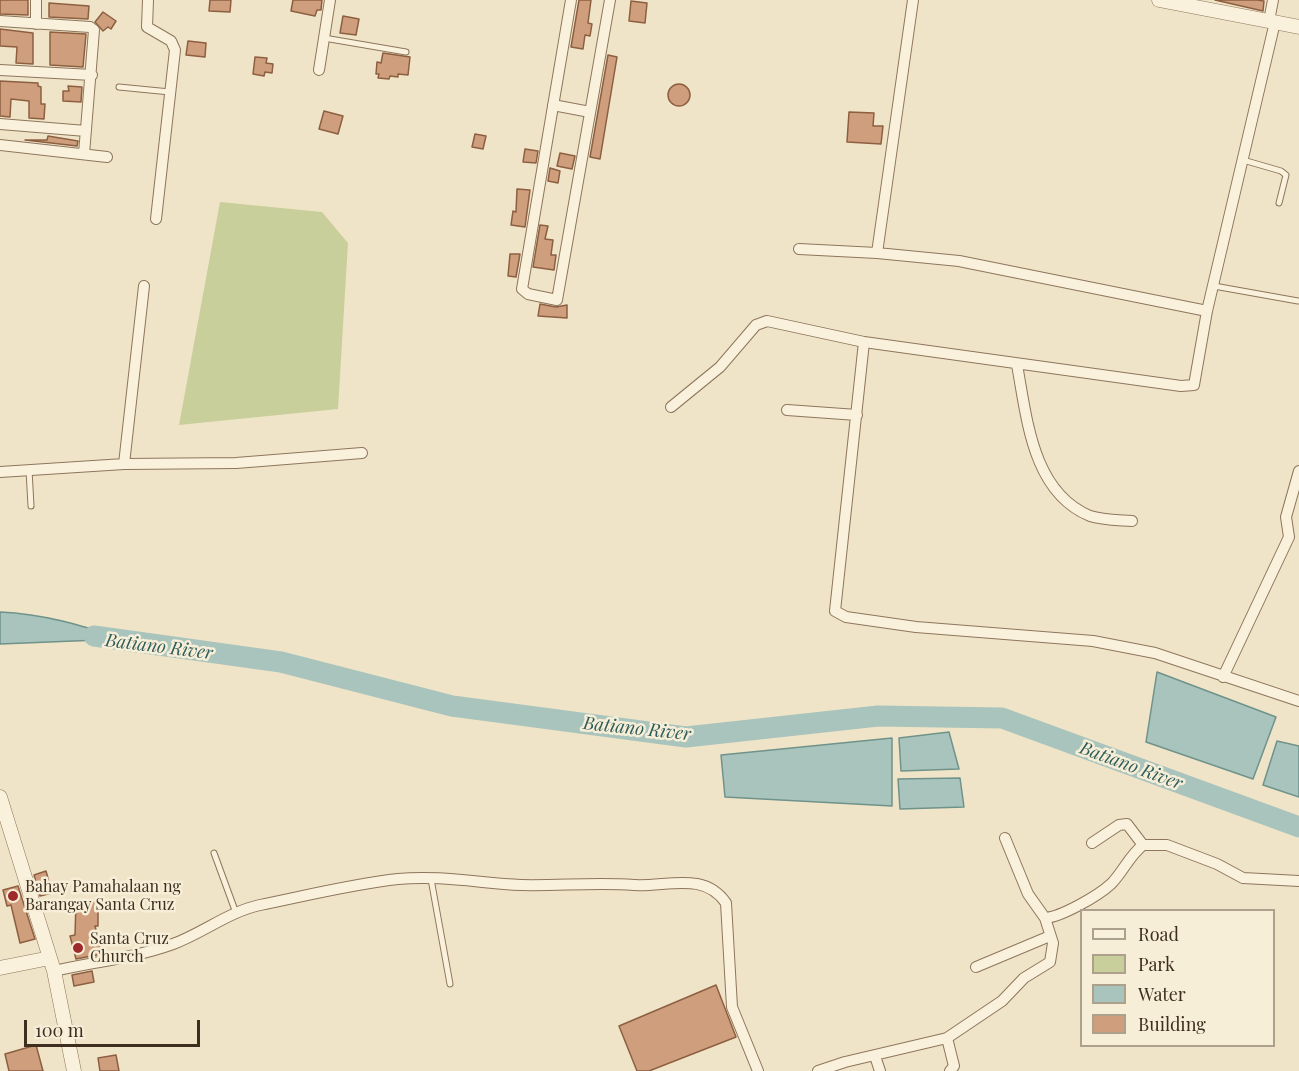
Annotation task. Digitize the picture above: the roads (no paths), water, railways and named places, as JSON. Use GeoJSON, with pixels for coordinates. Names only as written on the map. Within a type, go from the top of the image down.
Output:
{"type":"FeatureCollection","features":[{"type":"Feature","properties":{"kind":"street"},"geometry":{"type":"LineString","coordinates":[[36,0],[36,24]]}},
{"type":"Feature","properties":{"kind":"street"},"geometry":{"type":"LineString","coordinates":[[148,0],[147,27],[174,45],[171,92],[156,219]]}},
{"type":"Feature","properties":{"kind":"street"},"geometry":{"type":"LineString","coordinates":[[319,70],[330,0]]}},
{"type":"Feature","properties":{"kind":"street"},"geometry":{"type":"LineString","coordinates":[[572,0],[522,289],[528,294],[557,300],[610,0]]}},
{"type":"Feature","properties":{"kind":"street"},"geometry":{"type":"LineString","coordinates":[[877,253],[913,0]]}},
{"type":"Feature","properties":{"kind":"street"},"geometry":{"type":"LineString","coordinates":[[1159,0],[1299,27]]}},
{"type":"Feature","properties":{"kind":"street"},"geometry":{"type":"LineString","coordinates":[[671,407],[720,368],[761,322],[864,342],[1180,386],[1194,385],[1207,311],[1243,160],[1272,22],[1273,0]]}},
{"type":"Feature","properties":{"kind":"street"},"geometry":{"type":"LineString","coordinates":[[0,21],[90,27],[94,30],[84,154]]}},
{"type":"Feature","properties":{"kind":"street"},"geometry":{"type":"LineString","coordinates":[[0,70],[92,75]]}},
{"type":"Feature","properties":{"kind":"street"},"geometry":{"type":"LineString","coordinates":[[553,105],[590,112]]}},
{"type":"Feature","properties":{"kind":"street"},"geometry":{"type":"LineString","coordinates":[[0,124],[86,131]]}},
{"type":"Feature","properties":{"kind":"street"},"geometry":{"type":"LineString","coordinates":[[0,145],[106,157]]}},
{"type":"Feature","properties":{"kind":"street"},"geometry":{"type":"LineString","coordinates":[[799,249],[877,253],[959,261],[1207,311]]}},
{"type":"Feature","properties":{"kind":"street"},"geometry":{"type":"LineString","coordinates":[[124,464],[144,286]]}},
{"type":"Feature","properties":{"kind":"street"},"geometry":{"type":"LineString","coordinates":[[864,342],[835,611],[846,617],[916,627],[1093,641],[1155,652],[1299,701]]}},
{"type":"Feature","properties":{"kind":"street"},"geometry":{"type":"LineString","coordinates":[[1017,364],[1031,441],[1046,477],[1065,502],[1092,516],[1132,521]]}},
{"type":"Feature","properties":{"kind":"street"},"geometry":{"type":"LineString","coordinates":[[787,410],[857,415]]}},
{"type":"Feature","properties":{"kind":"street"},"geometry":{"type":"LineString","coordinates":[[0,472],[124,464],[236,463],[362,453]]}},
{"type":"Feature","properties":{"kind":"street"},"geometry":{"type":"LineString","coordinates":[[1223,677],[1289,537],[1286,517],[1299,471]]}},
{"type":"Feature","properties":{"kind":"street"},"geometry":{"type":"LineString","coordinates":[[0,797],[52,964],[74,1071]]}},
{"type":"Feature","properties":{"kind":"street"},"geometry":{"type":"LineString","coordinates":[[1092,843],[1119,825],[1127,824],[1143,845]]}},
{"type":"Feature","properties":{"kind":"street"},"geometry":{"type":"LineString","coordinates":[[818,1071],[845,1062],[947,1038],[1002,1001],[1024,978],[1050,962],[1053,950],[1045,918],[1028,894],[1005,838]]}},
{"type":"Feature","properties":{"kind":"street"},"geometry":{"type":"LineString","coordinates":[[1045,918],[1077,906],[1111,885],[1133,853],[1143,845],[1167,845],[1217,864],[1243,878],[1299,881]]}},
{"type":"Feature","properties":{"kind":"street"},"geometry":{"type":"LineString","coordinates":[[0,968],[150,952],[184,940],[236,913],[258,906],[398,879],[517,885],[594,883],[644,885],[689,882],[719,893],[726,903],[732,1007],[758,1071]]}},
{"type":"Feature","properties":{"kind":"street"},"geometry":{"type":"LineString","coordinates":[[976,967],[1050,936]]}},
{"type":"Feature","properties":{"kind":"street"},"geometry":{"type":"LineString","coordinates":[[947,1038],[954,1066],[950,1071]]}},
{"type":"Feature","properties":{"kind":"street"},"geometry":{"type":"LineString","coordinates":[[875,1056],[880,1071]]}},
{"type":"Feature","properties":{"kind":"lane"},"geometry":{"type":"LineString","coordinates":[[324,38],[406,52]]}},
{"type":"Feature","properties":{"kind":"lane"},"geometry":{"type":"LineString","coordinates":[[119,87],[171,92]]}},
{"type":"Feature","properties":{"kind":"lane"},"geometry":{"type":"LineString","coordinates":[[1243,160],[1286,175],[1279,203]]}},
{"type":"Feature","properties":{"kind":"lane"},"geometry":{"type":"LineString","coordinates":[[1213,286],[1298,301]]}},
{"type":"Feature","properties":{"kind":"lane"},"geometry":{"type":"LineString","coordinates":[[29,471],[31,506]]}},
{"type":"Feature","properties":{"kind":"lane"},"geometry":{"type":"LineString","coordinates":[[214,853],[236,913]]}},
{"type":"Feature","properties":{"kind":"lane"},"geometry":{"type":"LineString","coordinates":[[431,879],[450,984]]}},
{"type":"Feature","properties":{"kind":"water"},"geometry":{"type":"Polygon","coordinates":[[[0,612],[62,621],[123,639],[0,644],[0,612]]]}},
{"type":"Feature","properties":{"kind":"water"},"geometry":{"type":"Polygon","coordinates":[[[1157,672],[1276,717],[1253,779],[1146,742],[1157,672]]]}},
{"type":"Feature","properties":{"kind":"water"},"geometry":{"type":"Polygon","coordinates":[[[949,732],[959,769],[901,771],[899,738],[949,732]]]}},
{"type":"Feature","properties":{"kind":"water"},"geometry":{"type":"Polygon","coordinates":[[[892,738],[892,806],[725,797],[721,755],[892,738]]]}},
{"type":"Feature","properties":{"kind":"water"},"geometry":{"type":"Polygon","coordinates":[[[1277,741],[1299,746],[1299,797],[1263,785],[1277,741]]]}},
{"type":"Feature","properties":{"kind":"water"},"geometry":{"type":"Polygon","coordinates":[[[960,778],[964,807],[900,809],[898,779],[960,778]]]}},
{"type":"Feature","properties":{"kind":"waterway","name":"Batiano River"},"geometry":{"type":"LineString","coordinates":[[94,636],[281,662],[452,706],[686,737],[878,716],[1002,718],[1299,827]]}},
{"type":"Feature","properties":{"kind":"place","name":"Bahay Pamahalaan ng Barangay Santa Cruz"},"geometry":{"type":"Point","coordinates":[13,896]}},
{"type":"Feature","properties":{"kind":"place","name":"Santa Cruz Church"},"geometry":{"type":"Point","coordinates":[78,948]}}]}
